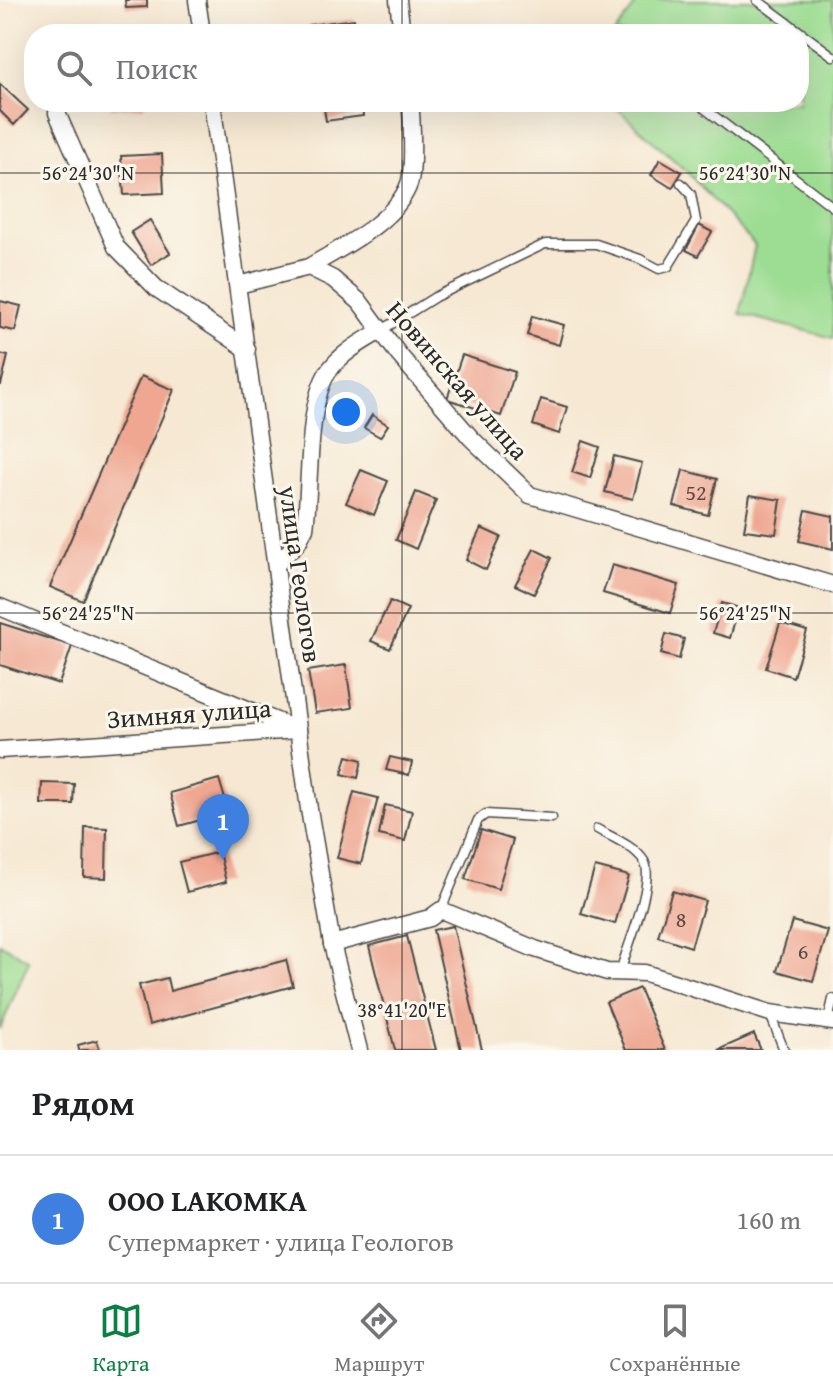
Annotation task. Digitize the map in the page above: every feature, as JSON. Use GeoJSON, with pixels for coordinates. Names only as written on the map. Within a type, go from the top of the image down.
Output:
{"type":"FeatureCollection","features":[{"type":"Feature","properties":{"kind":"street"},"geometry":{"type":"LineString","coordinates":[[197,0],[201,24]]}},
{"type":"Feature","properties":{"kind":"street"},"geometry":{"type":"LineString","coordinates":[[398,0],[401,24]]}},
{"type":"Feature","properties":{"kind":"street","name":"улица Геологов"},"geometry":{"type":"LineString","coordinates":[[213,112],[298,730],[332,944],[359,1050]]}},
{"type":"Feature","properties":{"kind":"street"},"geometry":{"type":"LineString","coordinates":[[238,285],[309,267],[367,231],[400,202],[410,182],[410,112]]}},
{"type":"Feature","properties":{"kind":"street"},"geometry":{"type":"LineString","coordinates":[[57,113],[116,247],[156,288],[247,349]]}},
{"type":"Feature","properties":{"kind":"street","name":"Новинская улица"},"geometry":{"type":"LineString","coordinates":[[309,267],[333,279],[360,302],[399,355],[471,438],[530,495],[833,585]]}},
{"type":"Feature","properties":{"kind":"street"},"geometry":{"type":"LineString","coordinates":[[276,565],[298,542],[305,528],[314,410],[326,374],[348,351],[382,330]]}},
{"type":"Feature","properties":{"kind":"street","name":"Зимняя улица"},"geometry":{"type":"LineString","coordinates":[[0,607],[298,730]]}},
{"type":"Feature","properties":{"kind":"street","name":"Зимняя улица"},"geometry":{"type":"LineString","coordinates":[[0,750],[298,730]]}},
{"type":"Feature","properties":{"kind":"street"},"geometry":{"type":"LineString","coordinates":[[332,944],[430,918],[441,910],[535,949],[607,972],[645,973],[770,1013],[830,1022]]}},
{"type":"Feature","properties":{"kind":"lane"},"geometry":{"type":"LineString","coordinates":[[757,0],[790,24]]}},
{"type":"Feature","properties":{"kind":"lane"},"geometry":{"type":"LineString","coordinates":[[809,38],[833,56]]}},
{"type":"Feature","properties":{"kind":"lane"},"geometry":{"type":"LineString","coordinates":[[709,112],[833,207]]}},
{"type":"Feature","properties":{"kind":"lane"},"geometry":{"type":"LineString","coordinates":[[382,330],[435,297],[545,244],[596,244],[659,269],[668,267],[696,221],[691,194],[681,183]]}},
{"type":"Feature","properties":{"kind":"lane"},"geometry":{"type":"LineString","coordinates":[[441,910],[478,820],[486,814],[552,818]]}},
{"type":"Feature","properties":{"kind":"lane"},"geometry":{"type":"LineString","coordinates":[[597,829],[634,851],[647,870],[644,894],[620,972]]}},
{"type":"Feature","properties":{"kind":"lane"},"geometry":{"type":"LineString","coordinates":[[830,1022],[833,999]]}},
{"type":"Feature","properties":{"kind":"lane"},"geometry":{"type":"LineString","coordinates":[[770,1013],[784,1050]]}},
{"type":"Feature","properties":{"kind":"green space"},"geometry":{"type":"Polygon","coordinates":[[[639,0],[833,0],[833,338],[740,314],[755,245],[688,173],[621,112],[809,112],[809,24],[621,24],[639,0]]]}},
{"type":"Feature","properties":{"kind":"green space"},"geometry":{"type":"Polygon","coordinates":[[[0,943],[29,961],[0,1029],[0,943]]]}},
{"type":"Feature","properties":{"kind":"building"},"geometry":{"type":"Polygon","coordinates":[[[125,0],[147,0],[147,7],[126,8],[125,0]]]}},
{"type":"Feature","properties":{"kind":"building"},"geometry":{"type":"Polygon","coordinates":[[[354,19],[355,24],[316,24],[354,19]]]}},
{"type":"Feature","properties":{"kind":"building"},"geometry":{"type":"Polygon","coordinates":[[[0,84],[26,112],[14,125],[0,111],[0,84]]]}},
{"type":"Feature","properties":{"kind":"building"},"geometry":{"type":"Polygon","coordinates":[[[325,112],[363,112],[363,116],[326,121],[325,112]]]}},
{"type":"Feature","properties":{"kind":"building"},"geometry":{"type":"Polygon","coordinates":[[[162,154],[164,193],[124,195],[121,156],[162,154]]]}},
{"type":"Feature","properties":{"kind":"building"},"geometry":{"type":"Polygon","coordinates":[[[660,159],[682,172],[672,188],[651,175],[660,159]]]}},
{"type":"Feature","properties":{"kind":"building"},"geometry":{"type":"Polygon","coordinates":[[[150,220],[170,253],[151,265],[131,232],[150,220]]]}},
{"type":"Feature","properties":{"kind":"building"},"geometry":{"type":"Polygon","coordinates":[[[699,225],[712,232],[698,256],[686,250],[699,225]]]}},
{"type":"Feature","properties":{"kind":"building"},"geometry":{"type":"Polygon","coordinates":[[[0,301],[21,306],[15,331],[0,328],[0,301]]]}},
{"type":"Feature","properties":{"kind":"building"},"geometry":{"type":"Polygon","coordinates":[[[532,316],[564,325],[559,345],[527,335],[532,316]]]}},
{"type":"Feature","properties":{"kind":"building"},"geometry":{"type":"Polygon","coordinates":[[[0,354],[8,356],[1,385],[0,385],[0,354]]]}},
{"type":"Feature","properties":{"kind":"building"},"geometry":{"type":"Polygon","coordinates":[[[462,355],[515,372],[501,416],[447,399],[462,355]]]}},
{"type":"Feature","properties":{"kind":"building"},"geometry":{"type":"Polygon","coordinates":[[[141,376],[174,390],[83,601],[50,587],[141,376]]]}},
{"type":"Feature","properties":{"kind":"building"},"geometry":{"type":"Polygon","coordinates":[[[541,399],[567,407],[559,434],[533,425],[541,399]]]}},
{"type":"Feature","properties":{"kind":"building"},"geometry":{"type":"Polygon","coordinates":[[[372,415],[388,425],[380,437],[364,428],[372,415]]]}},
{"type":"Feature","properties":{"kind":"building"},"geometry":{"type":"Polygon","coordinates":[[[583,441],[600,447],[590,478],[572,472],[583,441]]]}},
{"type":"Feature","properties":{"kind":"building"},"geometry":{"type":"Polygon","coordinates":[[[614,456],[642,463],[633,499],[605,492],[614,456]]]}},
{"type":"Feature","properties":{"kind":"building"},"geometry":{"type":"Polygon","coordinates":[[[361,470],[388,481],[374,515],[346,503],[361,470]]]}},
{"type":"Feature","properties":{"kind":"building"},"geometry":{"type":"Polygon","coordinates":[[[683,470],[717,479],[708,515],[674,506],[683,470]]]}},
{"type":"Feature","properties":{"kind":"building"},"geometry":{"type":"Polygon","coordinates":[[[416,492],[436,500],[416,549],[396,540],[416,492]]]}},
{"type":"Feature","properties":{"kind":"building"},"geometry":{"type":"Polygon","coordinates":[[[750,495],[781,500],[776,534],[744,530],[750,495]]]}},
{"type":"Feature","properties":{"kind":"building"},"geometry":{"type":"Polygon","coordinates":[[[806,510],[833,516],[833,549],[799,541],[806,510]]]}},
{"type":"Feature","properties":{"kind":"building"},"geometry":{"type":"Polygon","coordinates":[[[481,528],[501,537],[486,570],[466,560],[481,528]]]}},
{"type":"Feature","properties":{"kind":"building"},"geometry":{"type":"Polygon","coordinates":[[[534,549],[552,558],[534,594],[515,585],[534,549]]]}},
{"type":"Feature","properties":{"kind":"building"},"geometry":{"type":"Polygon","coordinates":[[[612,565],[679,585],[670,613],[603,593],[612,565]]]}},
{"type":"Feature","properties":{"kind":"building"},"geometry":{"type":"Polygon","coordinates":[[[390,601],[408,609],[390,649],[371,641],[390,601]]]}},
{"type":"Feature","properties":{"kind":"building"},"geometry":{"type":"Polygon","coordinates":[[[722,603],[739,608],[730,638],[713,633],[722,603]]]}},
{"type":"Feature","properties":{"kind":"building"},"geometry":{"type":"Polygon","coordinates":[[[0,623],[72,646],[59,684],[0,665],[0,623]]]}},
{"type":"Feature","properties":{"kind":"building"},"geometry":{"type":"Polygon","coordinates":[[[780,623],[807,631],[793,677],[766,668],[780,623]]]}},
{"type":"Feature","properties":{"kind":"building"},"geometry":{"type":"Polygon","coordinates":[[[666,634],[684,639],[679,659],[661,654],[666,634]]]}},
{"type":"Feature","properties":{"kind":"building"},"geometry":{"type":"Polygon","coordinates":[[[346,665],[352,708],[315,713],[308,671],[346,665]]]}},
{"type":"Feature","properties":{"kind":"building"},"geometry":{"type":"Polygon","coordinates":[[[347,756],[362,760],[358,778],[342,774],[347,756]]]}},
{"type":"Feature","properties":{"kind":"building"},"geometry":{"type":"Polygon","coordinates":[[[390,757],[412,762],[409,775],[386,770],[390,757]]]}},
{"type":"Feature","properties":{"kind":"building"},"geometry":{"type":"Polygon","coordinates":[[[219,779],[229,812],[179,826],[170,793],[219,779]]]}},
{"type":"Feature","properties":{"kind":"building"},"geometry":{"type":"Polygon","coordinates":[[[42,783],[74,784],[73,804],[41,804],[42,783]]]}},
{"type":"Feature","properties":{"kind":"building"},"geometry":{"type":"Polygon","coordinates":[[[354,792],[378,798],[361,864],[337,858],[354,792]]]}},
{"type":"Feature","properties":{"kind":"building"},"geometry":{"type":"Polygon","coordinates":[[[385,805],[412,811],[405,841],[379,835],[385,805]]]}},
{"type":"Feature","properties":{"kind":"building"},"geometry":{"type":"Polygon","coordinates":[[[85,827],[107,828],[106,878],[84,877],[85,827]]]}},
{"type":"Feature","properties":{"kind":"building"},"geometry":{"type":"Polygon","coordinates":[[[481,830],[513,840],[498,889],[465,879],[481,830]]]}},
{"type":"Feature","properties":{"kind":"building"},"geometry":{"type":"Polygon","coordinates":[[[219,852],[226,882],[187,892],[179,862],[219,852]]]}},
{"type":"Feature","properties":{"kind":"building"},"geometry":{"type":"Polygon","coordinates":[[[595,867],[629,876],[615,924],[581,914],[595,867]]]}},
{"type":"Feature","properties":{"kind":"building"},"geometry":{"type":"Polygon","coordinates":[[[672,891],[705,901],[691,947],[658,936],[672,891]]]}},
{"type":"Feature","properties":{"kind":"building"},"geometry":{"type":"Polygon","coordinates":[[[792,921],[828,931],[813,981],[777,971],[792,921]]]}},
{"type":"Feature","properties":{"kind":"building"},"geometry":{"type":"Polygon","coordinates":[[[453,926],[482,1050],[461,1050],[433,930],[453,926]]]}},
{"type":"Feature","properties":{"kind":"building"},"geometry":{"type":"Polygon","coordinates":[[[407,936],[436,1050],[395,1050],[369,946],[407,936]]]}},
{"type":"Feature","properties":{"kind":"building"},"geometry":{"type":"Polygon","coordinates":[[[286,960],[293,986],[149,1025],[139,985],[167,978],[170,991],[286,960]]]}},
{"type":"Feature","properties":{"kind":"building"},"geometry":{"type":"Polygon","coordinates":[[[639,988],[665,1050],[626,1050],[606,1002],[639,988]]]}},
{"type":"Feature","properties":{"kind":"building"},"geometry":{"type":"Polygon","coordinates":[[[754,1034],[761,1050],[718,1050],[754,1034]]]}},
{"type":"Feature","properties":{"kind":"building"},"geometry":{"type":"Polygon","coordinates":[[[97,1040],[100,1050],[79,1050],[78,1045],[97,1040]]]}},
{"type":"Feature","properties":{"kind":"place","name":"OOO LAKOMKA"},"geometry":{"type":"Point","coordinates":[223,860]}}]}
